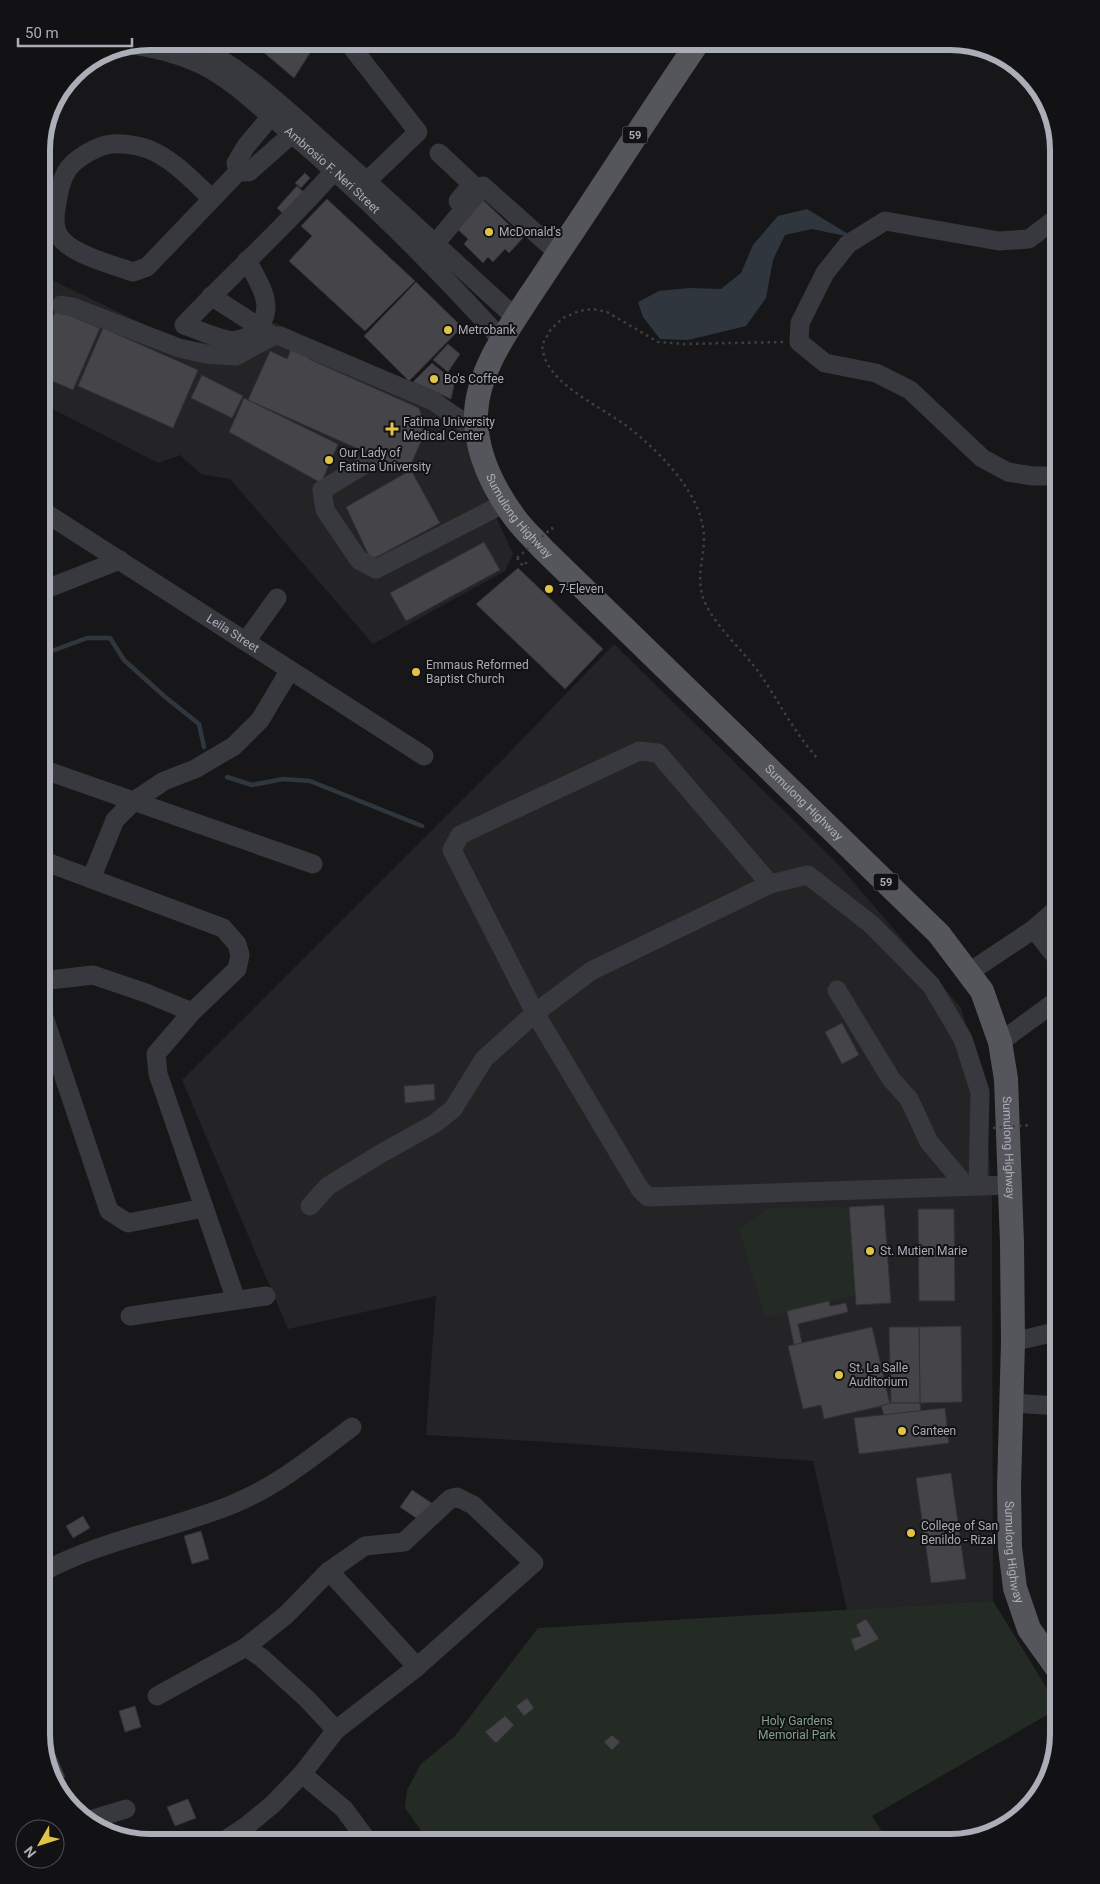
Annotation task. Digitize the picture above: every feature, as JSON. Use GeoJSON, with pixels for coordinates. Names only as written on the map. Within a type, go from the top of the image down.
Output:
{"type":"FeatureCollection","features":[{"type":"Feature","properties":{"kind":"main road","name":"Sumulong Highway"},"geometry":{"type":"LineString","coordinates":[[693,50],[558,253],[491,360],[481,388],[476,411],[476,431],[481,454],[490,476],[516,520],[543,549],[939,934],[982,991],[1000,1042],[1006,1079],[1013,1342],[1010,1527],[1015,1588],[1029,1629],[1050,1658]]}},
{"type":"Feature","properties":{"kind":"street","name":"Ambrosio F. Neri Street"},"geometry":{"type":"LineString","coordinates":[[164,50],[199,64],[222,76],[276,111],[367,181],[422,238],[450,282],[502,340]]}},
{"type":"Feature","properties":{"kind":"street","name":"Ambrosio F. Neri Street"},"geometry":{"type":"LineString","coordinates":[[207,50],[233,67],[276,111]]}},
{"type":"Feature","properties":{"kind":"street"},"geometry":{"type":"LineString","coordinates":[[354,50],[418,132],[367,181]]}},
{"type":"Feature","properties":{"kind":"street"},"geometry":{"type":"LineString","coordinates":[[238,172],[236,163],[246,146],[276,111]]}},
{"type":"Feature","properties":{"kind":"street","name":"Ambrosio F. Neri Street"},"geometry":{"type":"LineString","coordinates":[[297,128],[334,171],[422,238],[516,318]]}},
{"type":"Feature","properties":{"kind":"street"},"geometry":{"type":"LineString","coordinates":[[211,198],[180,168],[162,156],[147,149],[127,145],[107,145],[87,154],[69,167],[62,180],[56,203],[56,230],[63,241],[80,252],[133,272],[147,267],[192,221],[211,198],[238,172],[249,172],[297,128]]}},
{"type":"Feature","properties":{"kind":"street"},"geometry":{"type":"LineString","coordinates":[[422,238],[472,184],[439,153]]}},
{"type":"Feature","properties":{"kind":"street"},"geometry":{"type":"LineString","coordinates":[[266,332],[230,341],[184,325],[309,200],[334,171]]}},
{"type":"Feature","properties":{"kind":"street"},"geometry":{"type":"LineString","coordinates":[[422,238],[483,186],[558,253]]}},
{"type":"Feature","properties":{"kind":"street"},"geometry":{"type":"LineString","coordinates":[[1050,223],[1029,239],[999,241],[885,221],[848,244],[825,273],[800,323],[799,342],[825,363],[876,374],[910,390],[982,458],[1008,472],[1033,476],[1050,476]]}},
{"type":"Feature","properties":{"kind":"street"},"geometry":{"type":"LineString","coordinates":[[61,305],[179,348],[206,354],[236,356],[266,332],[266,298],[248,260]]}},
{"type":"Feature","properties":{"kind":"street"},"geometry":{"type":"LineString","coordinates":[[211,296],[266,332],[294,341],[433,401],[476,431]]}},
{"type":"Feature","properties":{"kind":"street"},"geometry":{"type":"LineString","coordinates":[[372,460],[322,490],[325,510],[359,560],[376,569],[505,503]]}},
{"type":"Feature","properties":{"kind":"street","name":"Leila Street"},"geometry":{"type":"LineString","coordinates":[[50,516],[424,756]]}},
{"type":"Feature","properties":{"kind":"street"},"geometry":{"type":"LineString","coordinates":[[50,587],[120,560]]}},
{"type":"Feature","properties":{"kind":"street"},"geometry":{"type":"LineString","coordinates":[[246,641],[277,598]]}},
{"type":"Feature","properties":{"kind":"street"},"geometry":{"type":"LineString","coordinates":[[91,879],[115,820],[134,802],[164,781],[196,769],[234,746],[260,720],[290,670]]}},
{"type":"Feature","properties":{"kind":"street"},"geometry":{"type":"LineString","coordinates":[[770,884],[658,753],[639,751],[460,835],[452,850],[534,1013],[640,1189],[648,1197],[1010,1184]]}},
{"type":"Feature","properties":{"kind":"street"},"geometry":{"type":"LineString","coordinates":[[50,772],[313,864]]}},
{"type":"Feature","properties":{"kind":"street"},"geometry":{"type":"LineString","coordinates":[[50,863],[176,908],[223,928],[237,944],[240,955],[237,969],[192,1012],[156,1054],[158,1074],[236,1300]]}},
{"type":"Feature","properties":{"kind":"street"},"geometry":{"type":"LineString","coordinates":[[310,1206],[328,1186],[434,1124],[453,1109],[484,1059],[534,1013],[591,971],[770,884],[808,875],[872,925],[931,985],[963,1039],[980,1092],[972,1186]]}},
{"type":"Feature","properties":{"kind":"street"},"geometry":{"type":"LineString","coordinates":[[968,973],[1034,929],[1050,915]]}},
{"type":"Feature","properties":{"kind":"street"},"geometry":{"type":"LineString","coordinates":[[1034,929],[1048,947]]}},
{"type":"Feature","properties":{"kind":"street"},"geometry":{"type":"LineString","coordinates":[[50,980],[93,975],[146,993],[192,1012]]}},
{"type":"Feature","properties":{"kind":"street"},"geometry":{"type":"LineString","coordinates":[[837,990],[891,1079],[909,1099],[929,1142],[972,1186]]}},
{"type":"Feature","properties":{"kind":"street"},"geometry":{"type":"LineString","coordinates":[[1000,1042],[1050,1006]]}},
{"type":"Feature","properties":{"kind":"street"},"geometry":{"type":"LineString","coordinates":[[50,1035],[109,1211],[128,1223],[204,1208]]}},
{"type":"Feature","properties":{"kind":"street"},"geometry":{"type":"LineString","coordinates":[[130,1316],[266,1296]]}},
{"type":"Feature","properties":{"kind":"street"},"geometry":{"type":"LineString","coordinates":[[1013,1342],[1050,1333]]}},
{"type":"Feature","properties":{"kind":"street"},"geometry":{"type":"LineString","coordinates":[[1012,1403],[1050,1405]]}},
{"type":"Feature","properties":{"kind":"street"},"geometry":{"type":"LineString","coordinates":[[50,1569],[86,1552],[190,1520],[232,1504],[284,1478],[352,1428]]}},
{"type":"Feature","properties":{"kind":"street"},"geometry":{"type":"LineString","coordinates":[[157,1696],[246,1648],[286,1615],[329,1571],[365,1546],[404,1542],[450,1499],[457,1497],[473,1505],[534,1563],[417,1667],[336,1730],[302,1774],[272,1805],[234,1834]]}},
{"type":"Feature","properties":{"kind":"street"},"geometry":{"type":"LineString","coordinates":[[329,1571],[417,1667]]}},
{"type":"Feature","properties":{"kind":"street"},"geometry":{"type":"LineString","coordinates":[[246,1648],[262,1658],[336,1730]]}},
{"type":"Feature","properties":{"kind":"street"},"geometry":{"type":"LineString","coordinates":[[302,1774],[344,1809],[362,1834]]}},
{"type":"Feature","properties":{"kind":"street"},"geometry":{"type":"LineString","coordinates":[[96,1818],[126,1808]]}},
{"type":"Feature","properties":{"kind":"path"},"geometry":{"type":"LineString","coordinates":[[799,342],[684,344],[658,342],[607,312],[592,309],[579,311],[563,318],[551,329],[542,345],[546,362],[563,382],[642,438],[689,491],[700,516],[704,538],[699,578],[702,597],[715,619],[760,674],[790,724],[817,758]]}},
{"type":"Feature","properties":{"kind":"path"},"geometry":{"type":"LineString","coordinates":[[517,558],[552,528],[553,530]]}},
{"type":"Feature","properties":{"kind":"path"},"geometry":{"type":"LineString","coordinates":[[992,1128],[1032,1125]]}},
{"type":"Feature","properties":{"kind":"shaded area"},"geometry":{"type":"Polygon","coordinates":[[[807,209],[855,238],[812,229],[785,235],[773,260],[766,298],[746,326],[688,340],[660,339],[643,317],[638,302],[659,291],[689,288],[721,289],[741,273],[753,245],[778,216],[807,209]]]}},
{"type":"Feature","properties":{"kind":"shaded area","name":"Our Lady of Fatima University"},"geometry":{"type":"Polygon","coordinates":[[[50,279],[174,339],[225,346],[266,323],[275,323],[467,411],[471,457],[480,482],[513,554],[505,571],[373,644],[230,479],[201,474],[180,455],[158,463],[50,408],[50,279]]]}},
{"type":"Feature","properties":{"kind":"shaded area"},"geometry":{"type":"Polygon","coordinates":[[[614,644],[838,864],[961,1008],[984,1084],[992,1201],[993,1601],[847,1610],[813,1461],[426,1435],[436,1296],[288,1329],[182,1080],[508,754],[614,644]]]}},
{"type":"Feature","properties":{"kind":"green space"},"geometry":{"type":"Polygon","coordinates":[[[849,1207],[855,1295],[765,1317],[739,1230],[768,1208],[849,1207]]]}},
{"type":"Feature","properties":{"kind":"green space","name":"Holy Gardens Memorial Park"},"geometry":{"type":"Polygon","coordinates":[[[993,1601],[1050,1693],[1050,1713],[872,1816],[883,1834],[424,1834],[405,1808],[407,1790],[421,1764],[455,1736],[538,1628],[993,1601]]]}},
{"type":"Feature","properties":{"kind":"building"},"geometry":{"type":"Polygon","coordinates":[[[261,50],[308,50],[310,53],[294,78],[261,50]]]}},
{"type":"Feature","properties":{"kind":"building"},"geometry":{"type":"Polygon","coordinates":[[[305,173],[310,178],[301,188],[295,183],[305,173]]]}},
{"type":"Feature","properties":{"kind":"building"},"geometry":{"type":"Polygon","coordinates":[[[297,186],[308,196],[288,218],[277,208],[297,186]]]}},
{"type":"Feature","properties":{"kind":"building","name":"McDonald's"},"geometry":{"type":"Polygon","coordinates":[[[480,197],[523,238],[509,253],[505,249],[493,262],[488,257],[483,263],[464,244],[468,239],[454,226],[480,197]]]}},
{"type":"Feature","properties":{"kind":"building"},"geometry":{"type":"Polygon","coordinates":[[[327,199],[415,281],[365,331],[289,261],[312,236],[301,226],[327,199]]]}},
{"type":"Feature","properties":{"kind":"building"},"geometry":{"type":"Polygon","coordinates":[[[416,282],[462,327],[409,381],[364,336],[416,282]]]}},
{"type":"Feature","properties":{"kind":"building"},"geometry":{"type":"Polygon","coordinates":[[[56,310],[100,328],[73,390],[50,380],[50,324],[56,310]]]}},
{"type":"Feature","properties":{"kind":"building"},"geometry":{"type":"Polygon","coordinates":[[[103,328],[198,370],[173,428],[78,386],[103,328]]]}},
{"type":"Feature","properties":{"kind":"building"},"geometry":{"type":"Polygon","coordinates":[[[294,342],[313,350],[309,359],[419,408],[426,430],[408,471],[248,400],[270,351],[287,359],[294,342]]]}},
{"type":"Feature","properties":{"kind":"building"},"geometry":{"type":"Polygon","coordinates":[[[448,344],[460,354],[448,372],[433,360],[448,344]]]}},
{"type":"Feature","properties":{"kind":"building","name":"Bo's Coffee"},"geometry":{"type":"Polygon","coordinates":[[[432,363],[448,376],[451,374],[454,385],[451,399],[413,382],[432,363]]]}},
{"type":"Feature","properties":{"kind":"building"},"geometry":{"type":"Polygon","coordinates":[[[202,375],[243,396],[232,418],[191,398],[202,375]]]}},
{"type":"Feature","properties":{"kind":"building"},"geometry":{"type":"Polygon","coordinates":[[[244,398],[338,444],[321,483],[229,432],[244,398]]]}},
{"type":"Feature","properties":{"kind":"building"},"geometry":{"type":"Polygon","coordinates":[[[411,470],[440,523],[371,560],[346,507],[411,470]]]}},
{"type":"Feature","properties":{"kind":"building"},"geometry":{"type":"Polygon","coordinates":[[[484,542],[500,570],[406,621],[390,593],[484,542]]]}},
{"type":"Feature","properties":{"kind":"building"},"geometry":{"type":"Polygon","coordinates":[[[518,568],[603,649],[565,689],[476,604],[518,568]]]}},
{"type":"Feature","properties":{"kind":"building"},"geometry":{"type":"Polygon","coordinates":[[[842,1023],[859,1055],[842,1064],[825,1032],[842,1023]]]}},
{"type":"Feature","properties":{"kind":"building"},"geometry":{"type":"Polygon","coordinates":[[[434,1084],[435,1100],[405,1103],[404,1086],[434,1084]]]}},
{"type":"Feature","properties":{"kind":"building","name":"St. Mutien Marie"},"geometry":{"type":"Polygon","coordinates":[[[884,1205],[891,1303],[856,1305],[849,1207],[884,1205]]]}},
{"type":"Feature","properties":{"kind":"building"},"geometry":{"type":"Polygon","coordinates":[[[918,1209],[954,1209],[955,1301],[919,1301],[918,1209]]]}},
{"type":"Feature","properties":{"kind":"building"},"geometry":{"type":"Polygon","coordinates":[[[829,1301],[830,1306],[846,1303],[848,1312],[798,1324],[802,1343],[794,1345],[787,1311],[829,1301]]]}},
{"type":"Feature","properties":{"kind":"building"},"geometry":{"type":"Polygon","coordinates":[[[961,1326],[962,1402],[920,1403],[919,1327],[961,1326]]]}},
{"type":"Feature","properties":{"kind":"building","name":"St. La Salle Auditorium"},"geometry":{"type":"Polygon","coordinates":[[[872,1327],[890,1404],[824,1419],[821,1405],[803,1409],[788,1346],[872,1327]]]}},
{"type":"Feature","properties":{"kind":"building"},"geometry":{"type":"Polygon","coordinates":[[[889,1327],[919,1327],[920,1403],[891,1403],[889,1327]]]}},
{"type":"Feature","properties":{"kind":"building"},"geometry":{"type":"Polygon","coordinates":[[[891,1403],[920,1403],[921,1411],[884,1415],[881,1406],[891,1403]]]}},
{"type":"Feature","properties":{"kind":"building","name":"Canteen"},"geometry":{"type":"Polygon","coordinates":[[[945,1408],[949,1443],[859,1454],[854,1418],[945,1408]]]}},
{"type":"Feature","properties":{"kind":"building"},"geometry":{"type":"Polygon","coordinates":[[[951,1473],[966,1579],[931,1583],[916,1478],[951,1473]]]}},
{"type":"Feature","properties":{"kind":"building"},"geometry":{"type":"Polygon","coordinates":[[[412,1490],[433,1504],[422,1522],[400,1507],[412,1490]]]}},
{"type":"Feature","properties":{"kind":"building"},"geometry":{"type":"Polygon","coordinates":[[[83,1516],[90,1528],[73,1538],[66,1526],[83,1516]]]}},
{"type":"Feature","properties":{"kind":"building"},"geometry":{"type":"Polygon","coordinates":[[[201,1531],[209,1559],[192,1564],[184,1536],[201,1531]]]}},
{"type":"Feature","properties":{"kind":"building"},"geometry":{"type":"Polygon","coordinates":[[[866,1619],[879,1639],[855,1651],[851,1639],[861,1636],[856,1625],[866,1619]]]}},
{"type":"Feature","properties":{"kind":"building"},"geometry":{"type":"Polygon","coordinates":[[[527,1698],[534,1708],[524,1716],[516,1706],[527,1698]]]}},
{"type":"Feature","properties":{"kind":"building"},"geometry":{"type":"Polygon","coordinates":[[[135,1706],[141,1727],[125,1732],[119,1711],[135,1706]]]}},
{"type":"Feature","properties":{"kind":"building"},"geometry":{"type":"Polygon","coordinates":[[[505,1716],[514,1725],[496,1743],[485,1732],[505,1716]]]}},
{"type":"Feature","properties":{"kind":"building"},"geometry":{"type":"Polygon","coordinates":[[[612,1735],[620,1742],[612,1750],[604,1742],[612,1735]]]}},
{"type":"Feature","properties":{"kind":"building"},"geometry":{"type":"Polygon","coordinates":[[[56,1756],[65,1777],[61,1779],[53,1758],[56,1756]]]}},
{"type":"Feature","properties":{"kind":"building"},"geometry":{"type":"Polygon","coordinates":[[[188,1799],[196,1818],[175,1826],[167,1807],[188,1799]]]}},
{"type":"Feature","properties":{"kind":"waterway"},"geometry":{"type":"LineString","coordinates":[[50,652],[87,638],[110,638],[124,660],[199,724],[204,747]]}},
{"type":"Feature","properties":{"kind":"waterway"},"geometry":{"type":"LineString","coordinates":[[227,777],[252,785],[283,779],[310,781],[422,826]]}},
{"type":"Feature","properties":{"kind":"place","name":"McDonald's"},"geometry":{"type":"Point","coordinates":[489,232]}},
{"type":"Feature","properties":{"kind":"place","name":"Metrobank"},"geometry":{"type":"Point","coordinates":[448,330]}},
{"type":"Feature","properties":{"kind":"place","name":"Bo's Coffee"},"geometry":{"type":"Point","coordinates":[434,379]}},
{"type":"Feature","properties":{"kind":"place","name":"Fatima University Medical Center"},"geometry":{"type":"Point","coordinates":[392,429]}},
{"type":"Feature","properties":{"kind":"place","name":"Our Lady of Fatima University"},"geometry":{"type":"Point","coordinates":[329,460]}},
{"type":"Feature","properties":{"kind":"place","name":"7-Eleven"},"geometry":{"type":"Point","coordinates":[549,589]}},
{"type":"Feature","properties":{"kind":"place","name":"Emmaus Reformed Baptist Church"},"geometry":{"type":"Point","coordinates":[416,672]}},
{"type":"Feature","properties":{"kind":"place","name":"St. Mutien Marie"},"geometry":{"type":"Point","coordinates":[870,1251]}},
{"type":"Feature","properties":{"kind":"place","name":"St. La Salle Auditorium"},"geometry":{"type":"Point","coordinates":[839,1375]}},
{"type":"Feature","properties":{"kind":"place","name":"Canteen"},"geometry":{"type":"Point","coordinates":[902,1431]}},
{"type":"Feature","properties":{"kind":"place","name":"College of San Benildo - Rizal"},"geometry":{"type":"Point","coordinates":[911,1533]}}]}
